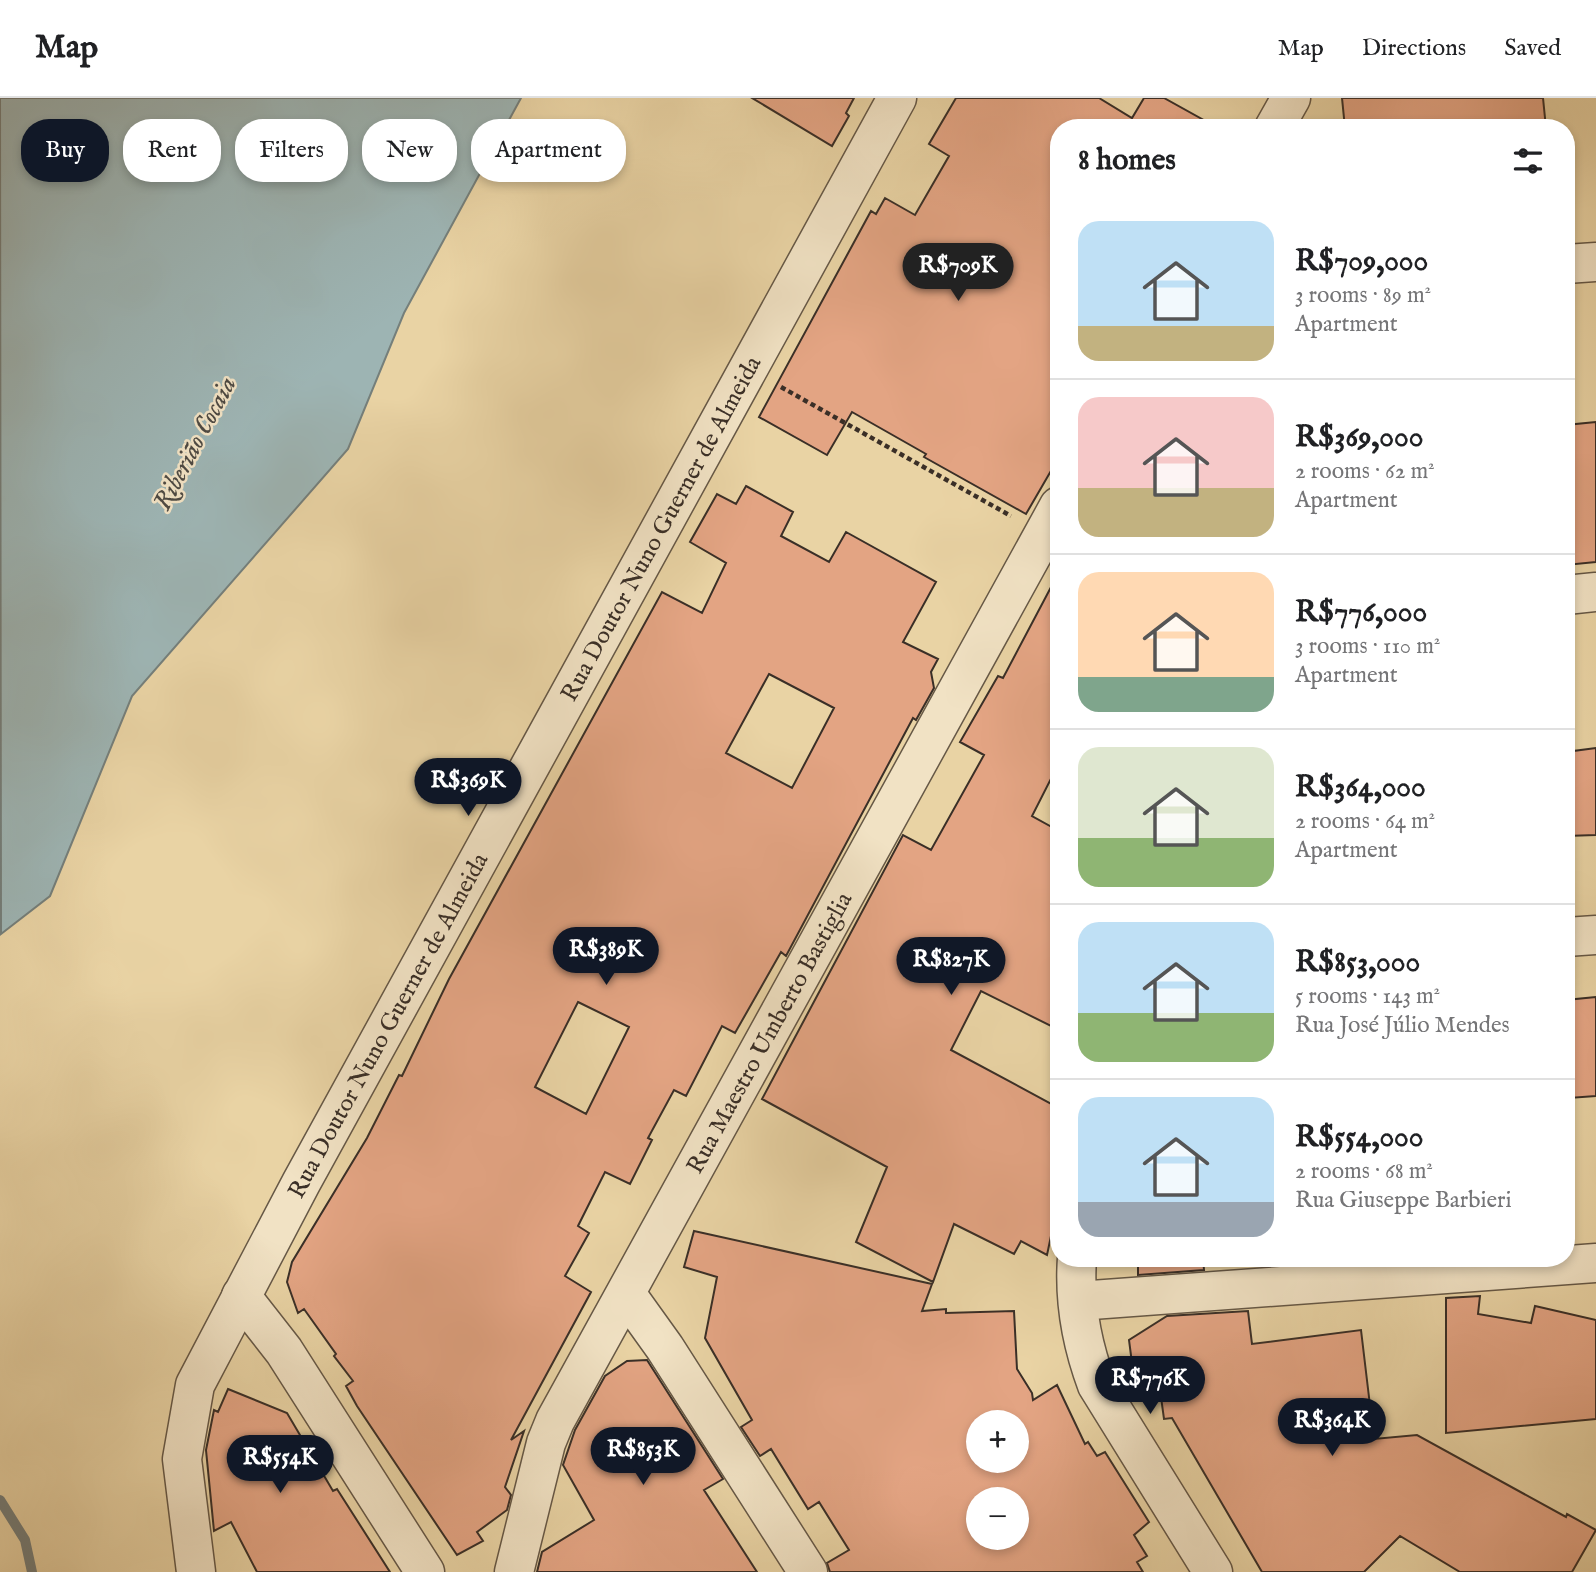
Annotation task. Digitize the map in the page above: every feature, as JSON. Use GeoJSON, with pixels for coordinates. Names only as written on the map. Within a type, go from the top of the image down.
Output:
{"type":"FeatureCollection","features":[{"type":"Feature","properties":{"kind":"street","name":"Rua Doutor Nuno Guerner de Almeida"},"geometry":{"type":"LineString","coordinates":[[196,1572],[184,1482],[184,1439],[195,1385],[746,368],[897,98]]}},
{"type":"Feature","properties":{"kind":"street"},"geometry":{"type":"LineString","coordinates":[[1279,119],[1291,98]]}},
{"type":"Feature","properties":{"kind":"street"},"geometry":{"type":"LineString","coordinates":[[1575,263],[1596,262]]}},
{"type":"Feature","properties":{"kind":"street","name":"Rua Maestro Umberto Bastiglia"},"geometry":{"type":"LineString","coordinates":[[514,1572],[546,1443],[555,1421],[1050,522]]}},
{"type":"Feature","properties":{"kind":"street"},"geometry":{"type":"LineString","coordinates":[[1575,594],[1596,592]]}},
{"type":"Feature","properties":{"kind":"street"},"geometry":{"type":"LineString","coordinates":[[1575,936],[1596,935]]}},
{"type":"Feature","properties":{"kind":"street"},"geometry":{"type":"LineString","coordinates":[[1575,1266],[1596,1264]]}},
{"type":"Feature","properties":{"kind":"street"},"geometry":{"type":"LineString","coordinates":[[1077,1267],[1078,1301],[1087,1358],[1097,1385],[1213,1572]]}},
{"type":"Feature","properties":{"kind":"street"},"geometry":{"type":"LineString","coordinates":[[1078,1301],[1554,1267]]}},
{"type":"Feature","properties":{"kind":"street"},"geometry":{"type":"LineString","coordinates":[[626,1295],[665,1348],[808,1572]]}},
{"type":"Feature","properties":{"kind":"street"},"geometry":{"type":"LineString","coordinates":[[241,1296],[284,1351],[425,1572]]}},
{"type":"Feature","properties":{"kind":"path"},"geometry":{"type":"LineString","coordinates":[[746,368],[1050,520]]}},
{"type":"Feature","properties":{"kind":"water","name":"Riberião Cocaia"},"geometry":{"type":"Polygon","coordinates":[[[0,98],[521,98],[510,119],[471,119],[471,182],[475,182],[404,313],[348,449],[132,696],[50,896],[1,934],[0,98]]]}},
{"type":"Feature","properties":{"kind":"building"},"geometry":{"type":"Polygon","coordinates":[[[752,98],[854,98],[846,113],[849,116],[832,146],[752,98]]]}},
{"type":"Feature","properties":{"kind":"building"},"geometry":{"type":"Polygon","coordinates":[[[956,98],[1099,98],[1132,118],[1144,98],[1164,98],[1202,119],[1050,119],[1050,473],[1026,514],[924,457],[926,454],[852,412],[827,455],[759,417],[871,211],[876,214],[885,198],[915,215],[949,156],[929,144],[956,98]]]}},
{"type":"Feature","properties":{"kind":"building"},"geometry":{"type":"Polygon","coordinates":[[[1342,98],[1543,98],[1545,119],[1344,119],[1342,98]]]}},
{"type":"Feature","properties":{"kind":"building"},"geometry":{"type":"Polygon","coordinates":[[[1596,422],[1596,562],[1575,564],[1575,424],[1596,422]]]}},
{"type":"Feature","properties":{"kind":"building"},"geometry":{"type":"Polygon","coordinates":[[[746,486],[793,512],[781,536],[829,562],[846,532],[936,582],[903,642],[938,659],[931,672],[934,688],[916,720],[913,718],[786,956],[781,952],[735,1033],[722,1026],[686,1096],[674,1090],[648,1138],[652,1140],[630,1184],[605,1172],[578,1226],[589,1233],[565,1276],[591,1292],[511,1440],[524,1431],[505,1487],[511,1495],[507,1510],[477,1532],[483,1541],[457,1555],[357,1406],[346,1386],[353,1381],[334,1356],[336,1354],[304,1309],[298,1313],[287,1282],[292,1262],[367,1138],[399,1075],[402,1076],[449,979],[662,592],[702,613],[726,563],[690,542],[717,494],[736,504],[746,486]],[[769,674],[726,753],[792,788],[834,708],[769,674]],[[578,1002],[535,1087],[586,1114],[629,1027],[578,1002]]]}},
{"type":"Feature","properties":{"kind":"building"},"geometry":{"type":"Polygon","coordinates":[[[1050,589],[1050,781],[1032,816],[1050,826],[1050,1026],[981,991],[951,1050],[1050,1103],[1050,1241],[1047,1255],[1021,1241],[1014,1254],[954,1224],[933,1282],[856,1242],[887,1167],[762,1099],[903,835],[931,850],[984,755],[960,742],[998,676],[1003,678],[1050,589]]]}},
{"type":"Feature","properties":{"kind":"building"},"geometry":{"type":"Polygon","coordinates":[[[1596,748],[1596,835],[1575,836],[1575,751],[1596,748]]]}},
{"type":"Feature","properties":{"kind":"building"},"geometry":{"type":"Polygon","coordinates":[[[1596,997],[1596,1096],[1575,1098],[1575,999],[1596,997]]]}},
{"type":"Feature","properties":{"kind":"building"},"geometry":{"type":"Polygon","coordinates":[[[694,1231],[932,1284],[922,1311],[1014,1311],[1017,1369],[1032,1393],[1033,1400],[1057,1385],[1085,1444],[1088,1442],[1097,1456],[1105,1452],[1149,1522],[1134,1535],[1147,1556],[1137,1562],[1143,1572],[830,1572],[827,1563],[849,1550],[819,1502],[808,1509],[771,1449],[760,1456],[741,1427],[752,1420],[705,1338],[717,1277],[684,1267],[694,1231]]]}},
{"type":"Feature","properties":{"kind":"building"},"geometry":{"type":"Polygon","coordinates":[[[1138,1267],[1204,1267],[1204,1270],[1138,1275],[1138,1267]]]}},
{"type":"Feature","properties":{"kind":"building"},"geometry":{"type":"Polygon","coordinates":[[[1480,1296],[1478,1314],[1531,1323],[1535,1306],[1596,1320],[1596,1419],[1446,1433],[1446,1298],[1480,1296]]]}},
{"type":"Feature","properties":{"kind":"building"},"geometry":{"type":"Polygon","coordinates":[[[1248,1311],[1252,1344],[1361,1330],[1374,1439],[1417,1435],[1566,1517],[1567,1514],[1596,1530],[1572,1572],[1460,1572],[1400,1536],[1364,1572],[1262,1572],[1172,1418],[1164,1419],[1161,1397],[1151,1398],[1133,1371],[1129,1340],[1167,1316],[1248,1311]]]}},
{"type":"Feature","properties":{"kind":"building"},"geometry":{"type":"Polygon","coordinates":[[[647,1360],[723,1479],[704,1490],[757,1572],[537,1572],[542,1552],[594,1520],[563,1465],[575,1430],[605,1376],[627,1361],[647,1360]]]}},
{"type":"Feature","properties":{"kind":"building"},"geometry":{"type":"Polygon","coordinates":[[[228,1389],[287,1413],[333,1491],[337,1489],[390,1572],[257,1572],[231,1522],[214,1531],[206,1450],[214,1410],[218,1412],[228,1389]]]}},
{"type":"Feature","properties":{"kind":"waterway"},"geometry":{"type":"LineString","coordinates":[[0,1500],[25,1540],[32,1572]]}}]}
